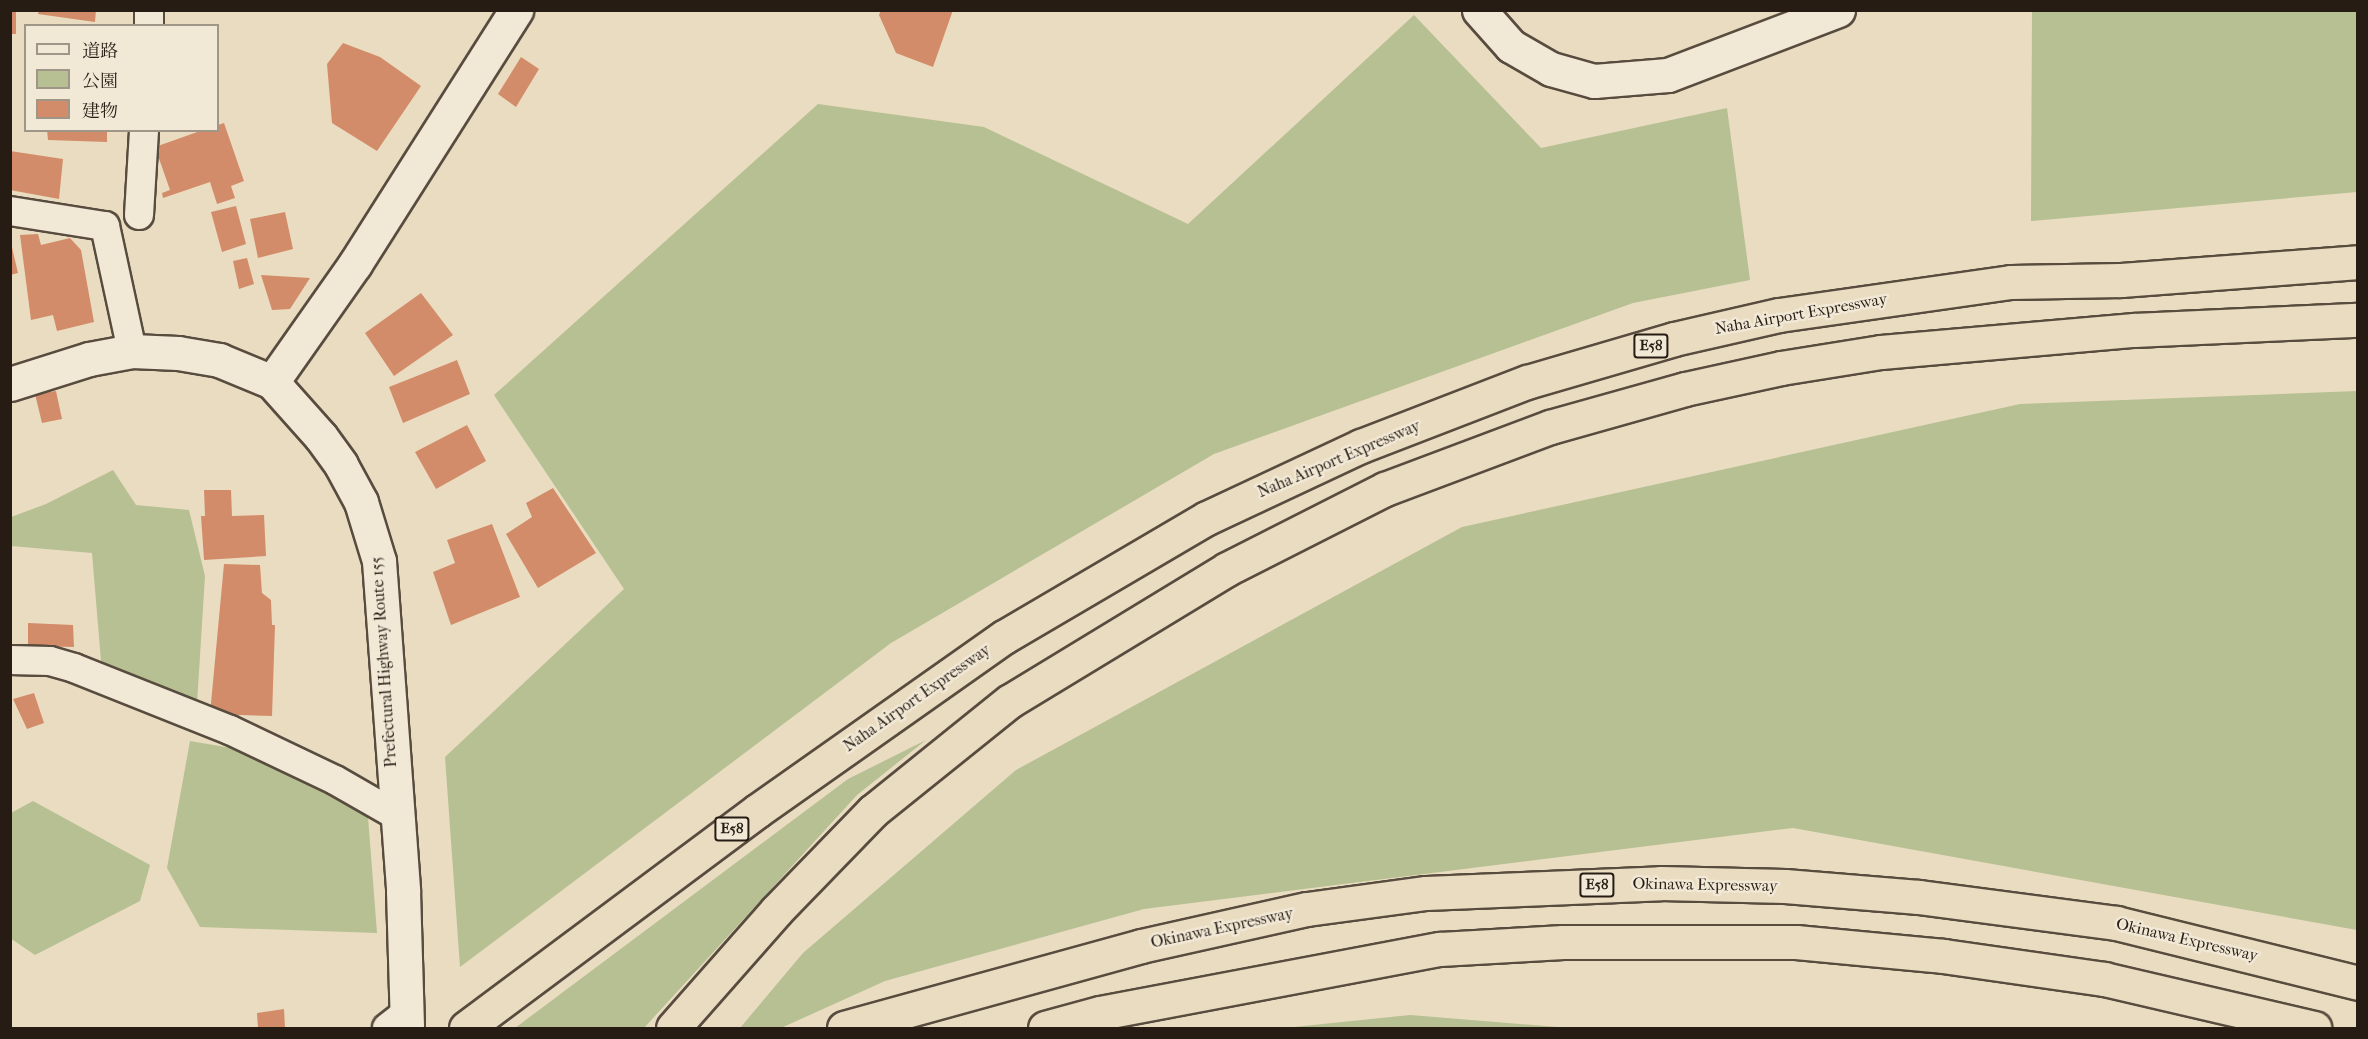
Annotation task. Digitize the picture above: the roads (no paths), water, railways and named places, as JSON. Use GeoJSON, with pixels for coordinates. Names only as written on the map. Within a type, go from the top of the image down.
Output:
{"type":"FeatureCollection","features":[{"type":"Feature","properties":{"kind":"highway","name":"Naha Airport Expressway"},"geometry":{"type":"LineString","coordinates":[[466,1029],[757,811],[1004,637],[1207,518],[1361,446],[1527,382],[1674,339],[1779,315],[2012,282],[2121,280],[2358,262]]}},
{"type":"Feature","properties":{"kind":"highway"},"geometry":{"type":"LineString","coordinates":[[673,1029],[776,911],[873,811],[1010,701],[1227,569],[1385,489],[1550,427],[1685,389],[1781,368],[1881,352],[2134,330],[2358,320]]}},
{"type":"Feature","properties":{"kind":"highway","name":"Okinawa Expressway"},"geometry":{"type":"LineString","coordinates":[[844,1029],[1141,946],[1307,909],[1426,893],[1660,882],[1785,886],[1908,896],[2116,923],[2358,983]]}},
{"type":"Feature","properties":{"kind":"highway"},"geometry":{"type":"LineString","coordinates":[[1046,1029],[1111,1011],[1440,949],[1563,942],[1796,942],[1943,956],[2104,979],[2314,1029]]}},
{"type":"Feature","properties":{"kind":"main road"},"geometry":{"type":"LineString","coordinates":[[272,382],[355,264],[516,10]]}},
{"type":"Feature","properties":{"kind":"main road"},"geometry":{"type":"LineString","coordinates":[[1479,10],[1511,46],[1551,69],[1594,81],[1668,75],[1838,10]]}},
{"type":"Feature","properties":{"kind":"main road","name":"Prefectural Highway Route 155"},"geometry":{"type":"LineString","coordinates":[[10,384],[89,359],[132,351],[178,353],[219,360],[272,382],[321,436],[361,502],[372,531],[379,561],[403,891],[400,1023]]}},
{"type":"Feature","properties":{"kind":"street"},"geometry":{"type":"LineString","coordinates":[[139,215],[144,132]]}},
{"type":"Feature","properties":{"kind":"street"},"geometry":{"type":"LineString","coordinates":[[10,211],[105,226],[132,351]]}},
{"type":"Feature","properties":{"kind":"street"},"geometry":{"type":"LineString","coordinates":[[10,660],[50,662],[74,668],[230,730],[335,780],[396,815]]}}]}
